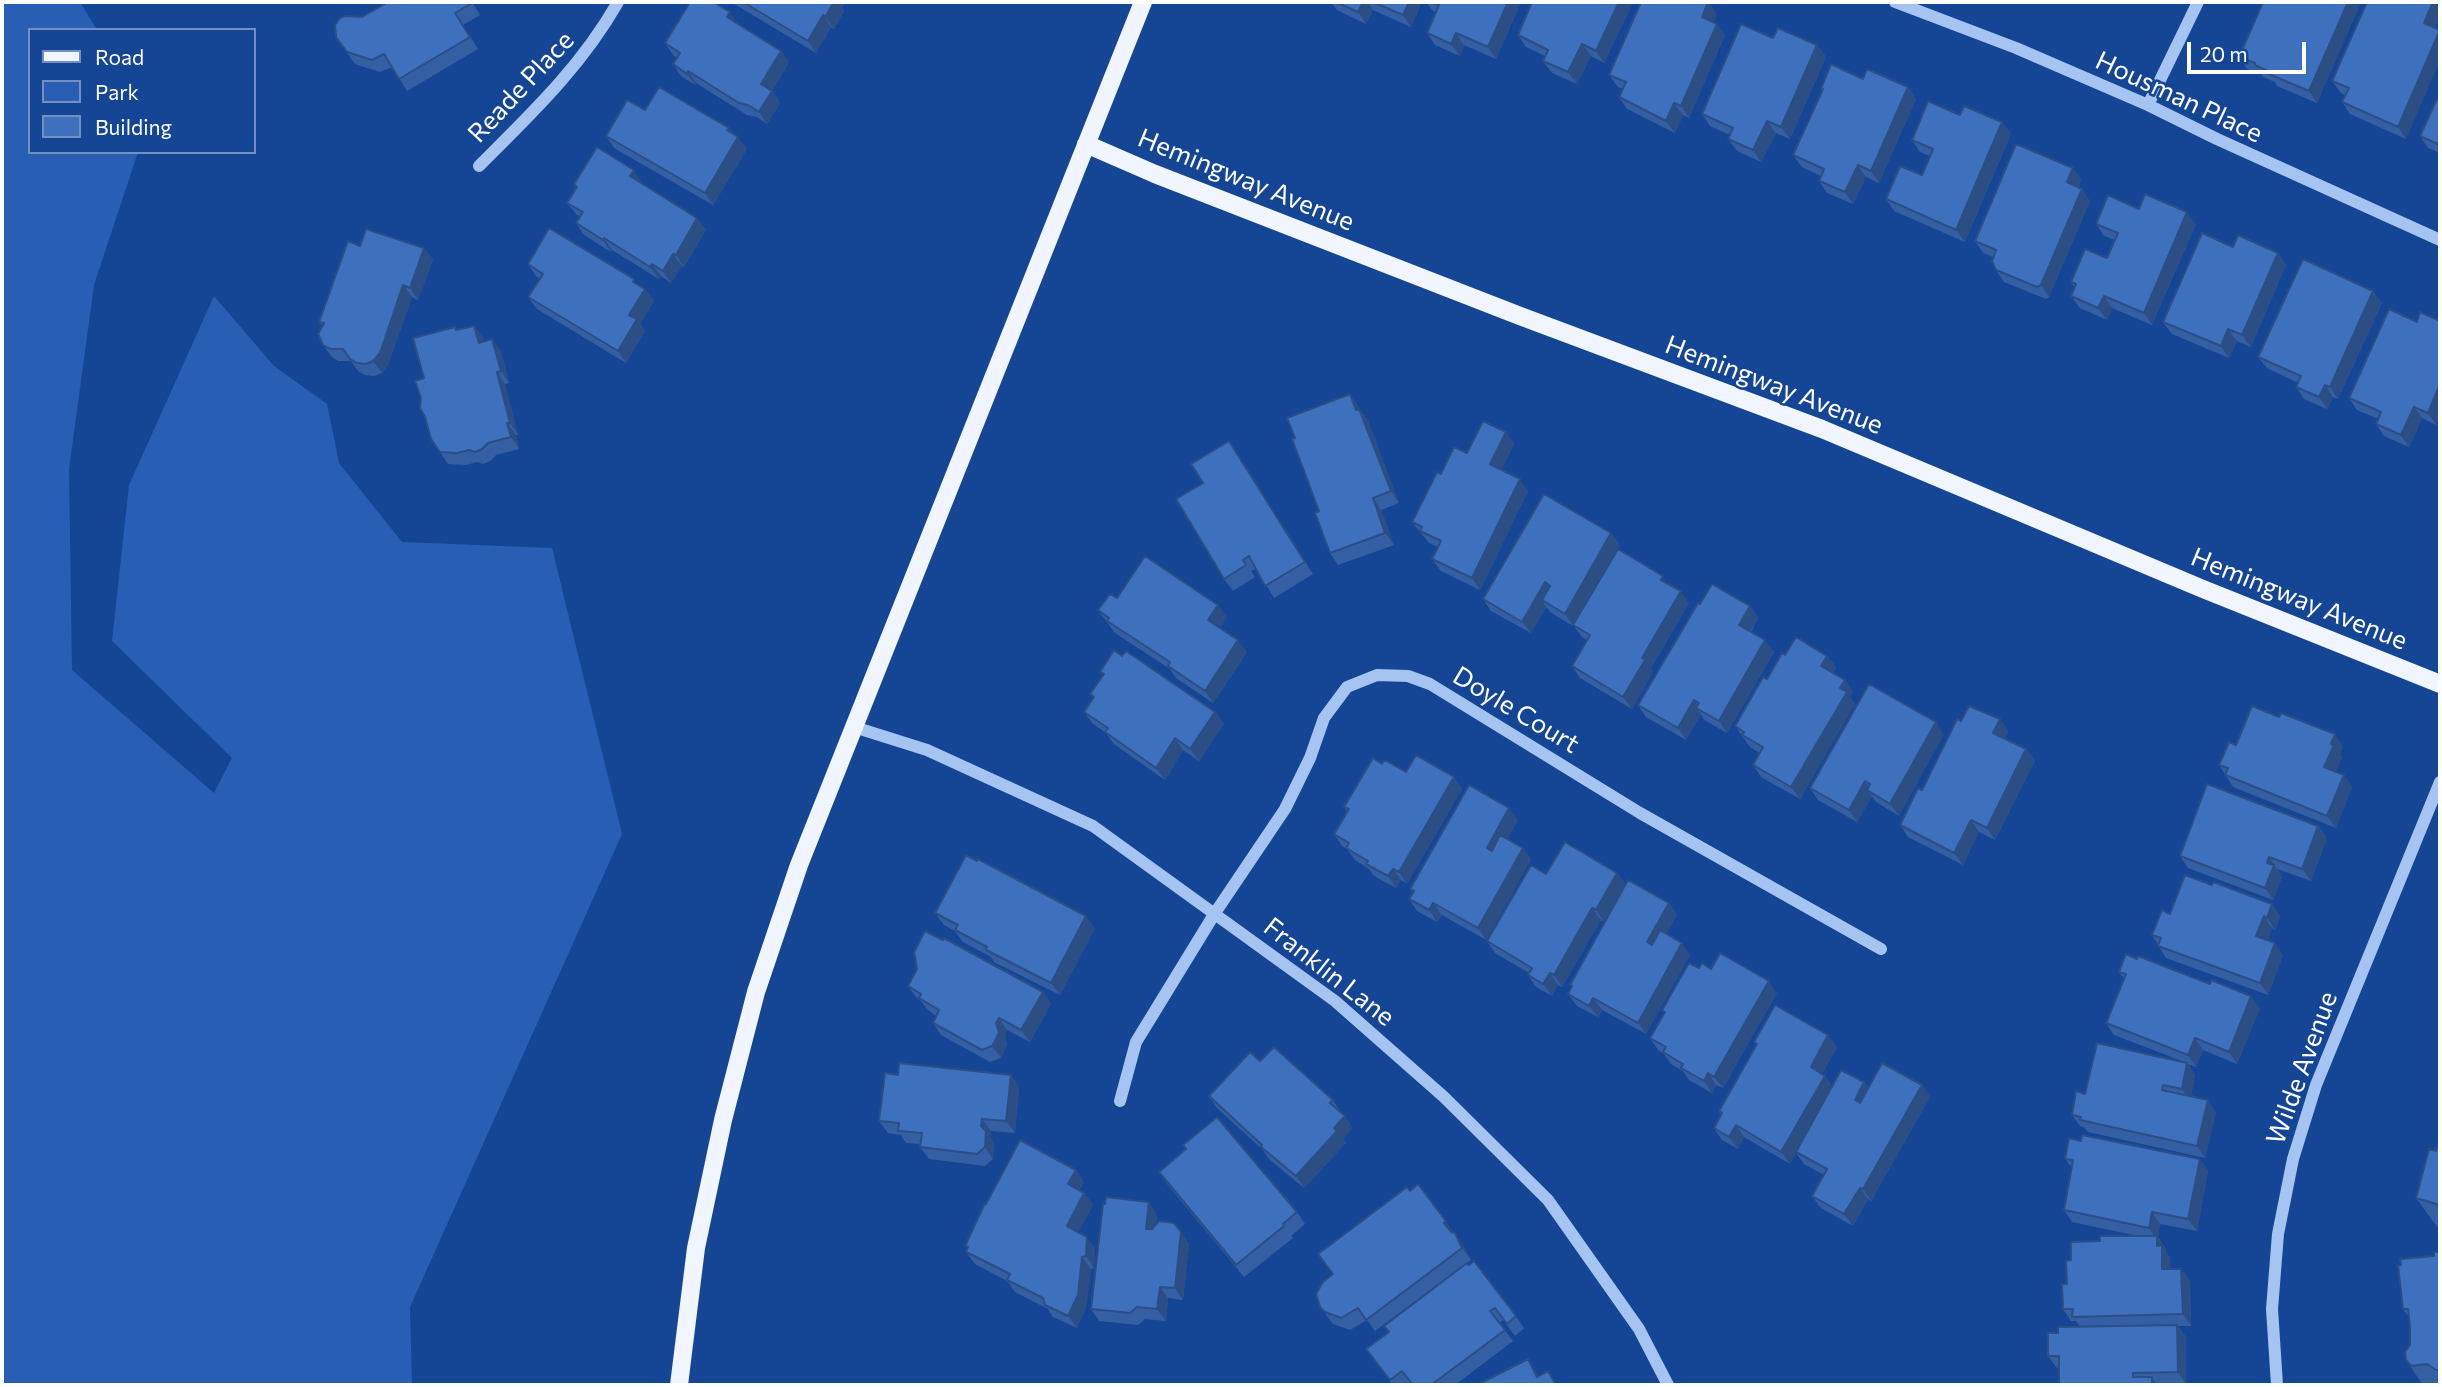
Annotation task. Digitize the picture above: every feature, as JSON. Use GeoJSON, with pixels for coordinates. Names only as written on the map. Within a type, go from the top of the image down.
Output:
{"type":"FeatureCollection","features":[{"type":"Feature","properties":{"kind":"main road"},"geometry":{"type":"LineString","coordinates":[[679,1385],[696,1248],[723,1120],[755,992],[799,864],[1143,2]]}},
{"type":"Feature","properties":{"kind":"main road","name":"Hemingway Avenue"},"geometry":{"type":"LineString","coordinates":[[1086,144],[1155,174],[1520,316],[1822,429],[2203,589],[2440,684]]}},
{"type":"Feature","properties":{"kind":"street","name":"Reade Place"},"geometry":{"type":"LineString","coordinates":[[479,166],[552,93],[598,36],[618,2]]}},
{"type":"Feature","properties":{"kind":"street","name":"Housman Place"},"geometry":{"type":"LineString","coordinates":[[1895,2],[2016,48],[2148,105],[2440,240]]}},
{"type":"Feature","properties":{"kind":"street"},"geometry":{"type":"LineString","coordinates":[[2148,105],[2198,2]]}},
{"type":"Feature","properties":{"kind":"street","name":"Doyle Court"},"geometry":{"type":"LineString","coordinates":[[1120,1101],[1136,1042],[1215,913],[1285,809],[1310,758],[1324,718],[1347,687],[1377,675],[1408,676],[1430,684],[1640,813],[1881,949]]}},
{"type":"Feature","properties":{"kind":"street","name":"Franklin Lane"},"geometry":{"type":"LineString","coordinates":[[854,727],[927,750],[1093,826],[1335,1001],[1444,1097],[1548,1200],[1639,1329],[1668,1385]]}},
{"type":"Feature","properties":{"kind":"street","name":"Wilde Avenue"},"geometry":{"type":"LineString","coordinates":[[2277,1385],[2272,1309],[2278,1234],[2292,1159],[2316,1085],[2440,782]]}},
{"type":"Feature","properties":{"kind":"green space"},"geometry":{"type":"Polygon","coordinates":[[[2,2],[80,2],[96,28],[28,28],[28,154],[137,154],[94,285],[69,469],[72,670],[214,793],[232,758],[112,641],[129,485],[214,296],[274,366],[327,404],[339,463],[402,542],[552,548],[622,834],[410,1307],[412,1385],[2,1385],[2,2]]]}},
{"type":"Feature","properties":{"kind":"building"},"geometry":{"type":"Polygon","coordinates":[[[388,2],[471,2],[455,13],[470,37],[399,79],[384,54],[372,60],[347,52],[336,37],[335,25],[340,18],[362,17],[388,2]]]}},
{"type":"Feature","properties":{"kind":"building"},"geometry":{"type":"Polygon","coordinates":[[[690,2],[713,2],[730,12],[727,17],[781,51],[761,84],[772,91],[759,112],[673,64],[680,53],[665,43],[690,2]]]}},
{"type":"Feature","properties":{"kind":"building"},"geometry":{"type":"Polygon","coordinates":[[[743,2],[834,2],[808,41],[743,2]]]}},
{"type":"Feature","properties":{"kind":"building"},"geometry":{"type":"Polygon","coordinates":[[[1336,2],[1363,2],[1358,12],[1336,2]]]}},
{"type":"Feature","properties":{"kind":"building"},"geometry":{"type":"Polygon","coordinates":[[[1373,2],[1409,2],[1403,15],[1373,2]]]}},
{"type":"Feature","properties":{"kind":"building"},"geometry":{"type":"Polygon","coordinates":[[[1430,2],[1508,2],[1488,47],[1456,33],[1451,44],[1427,33],[1439,5],[1430,2]]]}},
{"type":"Feature","properties":{"kind":"building"},"geometry":{"type":"Polygon","coordinates":[[[1532,2],[1619,2],[1596,51],[1582,44],[1568,72],[1543,61],[1548,50],[1518,35],[1532,2]]]}},
{"type":"Feature","properties":{"kind":"building"},"geometry":{"type":"Polygon","coordinates":[[[1641,2],[1708,2],[1702,17],[1717,24],[1681,106],[1674,103],[1666,121],[1619,97],[1626,82],[1609,75],[1641,2]]]}},
{"type":"Feature","properties":{"kind":"building"},"geometry":{"type":"Polygon","coordinates":[[[2263,2],[2348,2],[2309,91],[2269,74],[2270,72],[2255,63],[2239,57],[2263,2]]]}},
{"type":"Feature","properties":{"kind":"building"},"geometry":{"type":"Polygon","coordinates":[[[2367,2],[2433,2],[2424,23],[2440,30],[2398,127],[2342,102],[2349,88],[2332,81],[2367,2]]]}},
{"type":"Feature","properties":{"kind":"building"},"geometry":{"type":"Polygon","coordinates":[[[1741,24],[1773,38],[1778,28],[1817,45],[1781,127],[1767,121],[1753,150],[1728,139],[1733,128],[1702,114],[1741,24]]]}},
{"type":"Feature","properties":{"kind":"building"},"geometry":{"type":"Polygon","coordinates":[[[1831,64],[1863,79],[1867,69],[1908,87],[1871,171],[1858,165],[1845,192],[1819,181],[1824,169],[1793,155],[1823,89],[1821,88],[1831,64]]]}},
{"type":"Feature","properties":{"kind":"building"},"geometry":{"type":"Polygon","coordinates":[[[659,87],[729,128],[727,130],[738,137],[705,193],[606,136],[627,100],[645,110],[659,87]]]}},
{"type":"Feature","properties":{"kind":"building"},"geometry":{"type":"Polygon","coordinates":[[[2437,99],[2440,100],[2440,145],[2420,136],[2437,99]]]}},
{"type":"Feature","properties":{"kind":"building"},"geometry":{"type":"Polygon","coordinates":[[[1928,101],[1960,115],[1964,106],[2002,122],[1956,230],[1886,199],[1900,166],[1922,175],[1933,149],[1912,140],[1928,101]]]}},
{"type":"Feature","properties":{"kind":"building"},"geometry":{"type":"Polygon","coordinates":[[[2016,144],[2073,168],[2067,182],[2082,189],[2041,285],[2037,287],[1996,270],[1992,261],[1996,250],[1975,241],[2016,144]]]}},
{"type":"Feature","properties":{"kind":"building"},"geometry":{"type":"Polygon","coordinates":[[[597,147],[634,170],[630,176],[697,218],[676,255],[673,254],[663,271],[652,264],[650,267],[576,223],[583,212],[567,203],[577,187],[574,184],[597,147]]]}},
{"type":"Feature","properties":{"kind":"building"},"geometry":{"type":"Polygon","coordinates":[[[2145,194],[2187,212],[2144,313],[2104,296],[2098,308],[2071,296],[2076,284],[2071,282],[2085,249],[2107,258],[2118,233],[2096,224],[2108,195],[2139,209],[2145,194]]]}},
{"type":"Feature","properties":{"kind":"building"},"geometry":{"type":"Polygon","coordinates":[[[549,228],[634,279],[633,282],[645,289],[629,315],[637,319],[618,351],[528,297],[543,274],[528,264],[549,228]]]}},
{"type":"Feature","properties":{"kind":"building"},"geometry":{"type":"Polygon","coordinates":[[[366,229],[424,248],[410,288],[403,285],[380,353],[366,364],[350,359],[343,349],[330,349],[323,345],[318,334],[324,323],[319,322],[348,241],[360,246],[366,229]]]}},
{"type":"Feature","properties":{"kind":"building"},"geometry":{"type":"Polygon","coordinates":[[[2202,233],[2233,247],[2238,235],[2278,253],[2242,335],[2228,329],[2221,346],[2163,322],[2202,233]]]}},
{"type":"Feature","properties":{"kind":"building"},"geometry":{"type":"Polygon","coordinates":[[[2303,259],[2373,291],[2330,387],[2325,385],[2319,397],[2296,387],[2301,376],[2258,357],[2303,259]]]}},
{"type":"Feature","properties":{"kind":"building"},"geometry":{"type":"Polygon","coordinates":[[[2389,309],[2417,322],[2420,312],[2440,321],[2440,384],[2428,413],[2414,407],[2401,435],[2376,424],[2381,412],[2349,398],[2389,309]]]}},
{"type":"Feature","properties":{"kind":"building"},"geometry":{"type":"Polygon","coordinates":[[[474,326],[479,343],[492,339],[501,371],[497,372],[511,437],[488,443],[475,452],[440,452],[431,439],[420,408],[421,398],[415,381],[424,378],[413,338],[455,327],[456,330],[474,326]]]}},
{"type":"Feature","properties":{"kind":"building"},"geometry":{"type":"Polygon","coordinates":[[[1350,394],[1356,410],[1359,409],[1391,491],[1373,498],[1385,533],[1330,553],[1315,513],[1319,511],[1292,439],[1295,438],[1287,418],[1350,394]]]}},
{"type":"Feature","properties":{"kind":"building"},"geometry":{"type":"Polygon","coordinates":[[[1483,421],[1506,432],[1490,464],[1520,479],[1472,578],[1432,559],[1441,541],[1420,531],[1422,527],[1412,522],[1437,472],[1441,474],[1454,447],[1467,453],[1483,421]]]}},
{"type":"Feature","properties":{"kind":"building"},"geometry":{"type":"Polygon","coordinates":[[[1229,441],[1305,562],[1265,586],[1249,556],[1243,560],[1246,565],[1224,579],[1176,499],[1203,483],[1191,464],[1229,441]]]}},
{"type":"Feature","properties":{"kind":"building"},"geometry":{"type":"Polygon","coordinates":[[[1544,494],[1611,533],[1565,614],[1542,600],[1550,586],[1545,582],[1522,622],[1483,599],[1544,494]]]}},
{"type":"Feature","properties":{"kind":"building"},"geometry":{"type":"Polygon","coordinates":[[[1618,549],[1663,576],[1661,580],[1681,591],[1623,697],[1572,666],[1590,635],[1573,625],[1618,549]]]}},
{"type":"Feature","properties":{"kind":"building"},"geometry":{"type":"Polygon","coordinates":[[[1145,556],[1218,605],[1208,620],[1238,640],[1205,691],[1168,666],[1170,662],[1107,621],[1109,618],[1098,610],[1110,594],[1117,598],[1145,556]]]}},
{"type":"Feature","properties":{"kind":"building"},"geometry":{"type":"Polygon","coordinates":[[[1712,584],[1750,606],[1739,625],[1765,640],[1719,721],[1696,708],[1699,703],[1694,700],[1678,728],[1638,705],[1712,584]]]}},
{"type":"Feature","properties":{"kind":"building"},"geometry":{"type":"Polygon","coordinates":[[[1796,637],[1827,656],[1821,666],[1845,680],[1840,688],[1847,692],[1791,787],[1753,765],[1763,747],[1742,735],[1744,732],[1735,726],[1763,677],[1767,679],[1782,653],[1785,655],[1796,637]]]}},
{"type":"Feature","properties":{"kind":"building"},"geometry":{"type":"Polygon","coordinates":[[[1114,650],[1122,656],[1126,651],[1215,712],[1190,749],[1175,738],[1156,768],[1105,732],[1108,728],[1084,712],[1094,697],[1090,694],[1104,674],[1100,672],[1114,650]]]}},
{"type":"Feature","properties":{"kind":"building"},"geometry":{"type":"Polygon","coordinates":[[[1869,684],[1936,722],[1890,804],[1867,790],[1870,784],[1865,781],[1849,810],[1810,788],[1869,684]]]}},
{"type":"Feature","properties":{"kind":"building"},"geometry":{"type":"Polygon","coordinates":[[[1969,706],[2000,719],[1993,733],[2026,749],[1987,828],[1971,820],[1954,853],[1900,825],[1918,788],[1922,790],[1957,719],[1961,721],[1969,706]]]}},
{"type":"Feature","properties":{"kind":"building"},"geometry":{"type":"Polygon","coordinates":[[[2252,706],[2279,717],[2281,713],[2335,734],[2331,744],[2334,745],[2324,767],[2344,775],[2327,816],[2225,775],[2228,768],[2219,765],[2229,742],[2236,745],[2252,706]]]}},
{"type":"Feature","properties":{"kind":"building"},"geometry":{"type":"Polygon","coordinates":[[[1416,755],[1454,777],[1399,872],[1393,869],[1388,876],[1366,864],[1368,861],[1346,848],[1349,843],[1334,834],[1349,809],[1344,807],[1373,758],[1382,764],[1385,760],[1406,772],[1416,755]]]}},
{"type":"Feature","properties":{"kind":"building"},"geometry":{"type":"Polygon","coordinates":[[[2207,784],[2318,826],[2302,869],[2269,857],[2267,863],[2274,865],[2265,888],[2180,856],[2207,784]]]}},
{"type":"Feature","properties":{"kind":"building"},"geometry":{"type":"Polygon","coordinates":[[[1469,785],[1509,808],[1487,848],[1492,851],[1500,835],[1523,848],[1478,928],[1433,903],[1429,910],[1409,899],[1414,891],[1410,889],[1469,785]]]}},
{"type":"Feature","properties":{"kind":"building"},"geometry":{"type":"Polygon","coordinates":[[[1565,842],[1617,873],[1596,910],[1592,908],[1554,975],[1550,973],[1543,984],[1528,975],[1532,968],[1487,941],[1531,865],[1546,874],[1565,842]]]}},
{"type":"Feature","properties":{"kind":"building"},"geometry":{"type":"Polygon","coordinates":[[[966,855],[1086,916],[1051,983],[986,950],[987,947],[955,930],[958,925],[935,913],[966,855]]]}},
{"type":"Feature","properties":{"kind":"building"},"geometry":{"type":"Polygon","coordinates":[[[2185,875],[2212,885],[2213,882],[2272,904],[2256,936],[2275,943],[2260,983],[2158,946],[2161,938],[2152,935],[2162,910],[2170,914],[2185,875]]]}},
{"type":"Feature","properties":{"kind":"building"},"geometry":{"type":"Polygon","coordinates":[[[1628,880],[1669,903],[1647,942],[1652,945],[1660,930],[1682,943],[1638,1023],[1593,998],[1589,1006],[1568,994],[1572,986],[1570,985],[1628,880]]]}},
{"type":"Feature","properties":{"kind":"building"},"geometry":{"type":"Polygon","coordinates":[[[925,931],[943,940],[944,938],[1043,992],[1021,1030],[999,1018],[996,1023],[999,1033],[992,1046],[982,1050],[933,1023],[939,1010],[919,998],[921,994],[908,986],[917,969],[914,952],[925,931]]]}},
{"type":"Feature","properties":{"kind":"building"},"geometry":{"type":"Polygon","coordinates":[[[1720,953],[1769,981],[1714,1077],[1708,1073],[1704,1081],[1681,1068],[1683,1064],[1663,1052],[1666,1047],[1650,1038],[1665,1012],[1662,1010],[1689,963],[1699,968],[1702,963],[1711,969],[1720,953]]]}},
{"type":"Feature","properties":{"kind":"building"},"geometry":{"type":"Polygon","coordinates":[[[2126,954],[2137,959],[2138,956],[2210,984],[2211,980],[2251,996],[2229,1052],[2195,1038],[2188,1055],[2106,1023],[2126,974],[2119,972],[2126,954]]]}},
{"type":"Feature","properties":{"kind":"building"},"geometry":{"type":"Polygon","coordinates":[[[1775,1005],[1828,1035],[1811,1067],[1825,1076],[1781,1152],[1736,1125],[1729,1137],[1714,1128],[1722,1113],[1719,1111],[1757,1044],[1754,1042],[1775,1005]]]}},
{"type":"Feature","properties":{"kind":"building"},"geometry":{"type":"Polygon","coordinates":[[[2097,1043],[2187,1063],[2182,1089],[2163,1085],[2162,1090],[2208,1100],[2197,1146],[2080,1120],[2081,1117],[2072,1115],[2076,1091],[2085,1094],[2097,1043]]]}},
{"type":"Feature","properties":{"kind":"building"},"geometry":{"type":"Polygon","coordinates":[[[1274,1047],[1333,1100],[1330,1103],[1345,1116],[1334,1128],[1337,1131],[1296,1176],[1261,1147],[1262,1145],[1209,1096],[1250,1052],[1260,1061],[1274,1047]]]}},
{"type":"Feature","properties":{"kind":"building"},"geometry":{"type":"Polygon","coordinates":[[[899,1063],[1011,1075],[1006,1121],[982,1119],[981,1126],[986,1131],[985,1147],[977,1154],[920,1147],[922,1133],[898,1131],[899,1123],[879,1121],[885,1073],[898,1075],[899,1063]]]}},
{"type":"Feature","properties":{"kind":"building"},"geometry":{"type":"Polygon","coordinates":[[[1882,1063],[1922,1085],[1863,1189],[1860,1188],[1844,1214],[1812,1196],[1827,1169],[1796,1152],[1841,1070],[1864,1082],[1855,1100],[1860,1103],[1882,1063]]]}},
{"type":"Feature","properties":{"kind":"building"},"geometry":{"type":"Polygon","coordinates":[[[1217,1117],[1297,1212],[1236,1265],[1159,1172],[1186,1149],[1183,1145],[1217,1117]]]}},
{"type":"Feature","properties":{"kind":"building"},"geometry":{"type":"Polygon","coordinates":[[[2082,1135],[2200,1159],[2188,1219],[2152,1212],[2149,1228],[2064,1210],[2073,1160],[2065,1159],[2069,1138],[2081,1141],[2082,1135]]]}},
{"type":"Feature","properties":{"kind":"building"},"geometry":{"type":"Polygon","coordinates":[[[2440,1137],[2440,1205],[2416,1198],[2429,1149],[2436,1151],[2440,1137]]]}},
{"type":"Feature","properties":{"kind":"building"},"geometry":{"type":"Polygon","coordinates":[[[1020,1140],[1076,1170],[1068,1184],[1084,1193],[1067,1226],[1087,1237],[1078,1295],[1068,1316],[1045,1305],[1043,1298],[1007,1280],[1010,1274],[966,1252],[968,1247],[965,1246],[985,1203],[1020,1140]]]}},
{"type":"Feature","properties":{"kind":"building"},"geometry":{"type":"Polygon","coordinates":[[[1418,1184],[1446,1221],[1444,1223],[1455,1233],[1462,1248],[1366,1320],[1358,1308],[1341,1318],[1325,1312],[1320,1307],[1316,1294],[1323,1282],[1333,1274],[1318,1254],[1407,1187],[1410,1191],[1418,1184]]]}},
{"type":"Feature","properties":{"kind":"building"},"geometry":{"type":"Polygon","coordinates":[[[1106,1197],[1149,1202],[1146,1229],[1152,1229],[1159,1221],[1174,1223],[1181,1232],[1175,1288],[1160,1287],[1157,1309],[1137,1307],[1130,1313],[1091,1309],[1106,1197]]]}},
{"type":"Feature","properties":{"kind":"building"},"geometry":{"type":"Polygon","coordinates":[[[2100,1236],[2157,1236],[2157,1246],[2162,1245],[2162,1269],[2181,1269],[2183,1314],[2072,1317],[2073,1309],[2063,1309],[2062,1284],[2067,1284],[2066,1261],[2071,1260],[2071,1242],[2100,1241],[2100,1236]]]}},
{"type":"Feature","properties":{"kind":"building"},"geometry":{"type":"Polygon","coordinates":[[[2434,1252],[2440,1252],[2440,1370],[2427,1364],[2411,1366],[2406,1360],[2405,1352],[2410,1345],[2410,1327],[2408,1309],[2403,1309],[2398,1265],[2401,1265],[2400,1259],[2434,1256],[2434,1252]]]}},
{"type":"Feature","properties":{"kind":"building"},"geometry":{"type":"Polygon","coordinates":[[[1474,1261],[1516,1316],[1507,1324],[1495,1308],[1490,1311],[1505,1330],[1431,1385],[1413,1385],[1402,1371],[1390,1380],[1366,1349],[1389,1332],[1384,1326],[1467,1263],[1469,1265],[1474,1261]]]}},
{"type":"Feature","properties":{"kind":"building"},"geometry":{"type":"Polygon","coordinates":[[[2177,1325],[2178,1372],[2133,1373],[2133,1377],[2152,1377],[2152,1385],[2059,1385],[2059,1356],[2048,1356],[2048,1333],[2058,1333],[2058,1327],[2177,1325]]]}},
{"type":"Feature","properties":{"kind":"building"},"geometry":{"type":"Polygon","coordinates":[[[1528,1359],[1537,1377],[1548,1371],[1556,1385],[1477,1385],[1528,1359]]]}}]}
